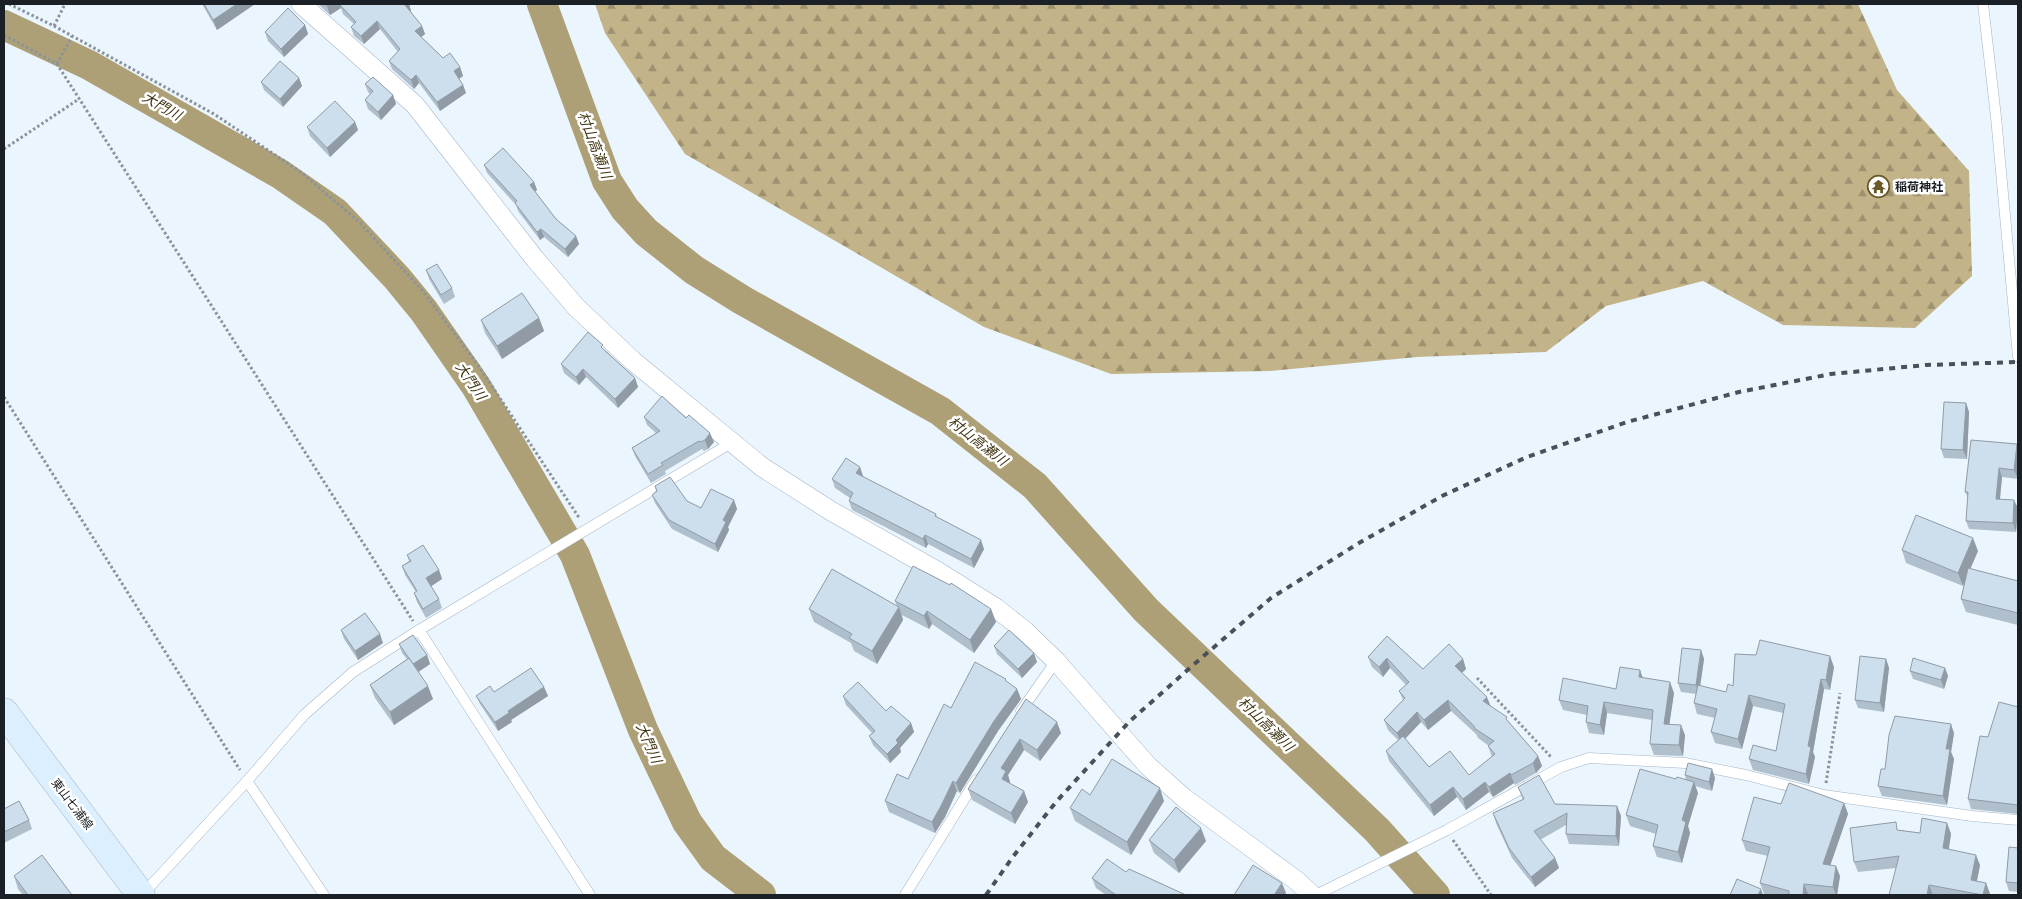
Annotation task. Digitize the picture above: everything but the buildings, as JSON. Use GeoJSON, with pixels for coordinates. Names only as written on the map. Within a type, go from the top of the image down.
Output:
{"type":"FeatureCollection","features":[{"type":"Feature","properties":{"kind":"main road","name":"東山七浦線"},"geometry":{"type":"LineString","coordinates":[[4,712],[141,895]]}},
{"type":"Feature","properties":{"kind":"street"},"geometry":{"type":"LineString","coordinates":[[301,4],[416,105],[535,259],[576,307],[634,361],[762,467],[831,511],[937,571],[996,608],[1025,631],[1056,661],[1148,766],[1184,798],[1297,881],[1312,895]]}},
{"type":"Feature","properties":{"kind":"lane"},"geometry":{"type":"LineString","coordinates":[[1982,4],[1996,117],[2018,358]]}},
{"type":"Feature","properties":{"kind":"lane"},"geometry":{"type":"LineString","coordinates":[[141,895],[247,781],[304,715],[353,672],[542,554],[731,443]]}},
{"type":"Feature","properties":{"kind":"lane"},"geometry":{"type":"LineString","coordinates":[[419,630],[590,895]]}},
{"type":"Feature","properties":{"kind":"lane"},"geometry":{"type":"LineString","coordinates":[[1014,720],[1056,661]]}},
{"type":"Feature","properties":{"kind":"lane"},"geometry":{"type":"LineString","coordinates":[[1316,895],[1447,830],[1561,767],[1589,758],[1686,763],[1746,775],[1824,795],[1972,816],[2018,820]]}},
{"type":"Feature","properties":{"kind":"lane"},"geometry":{"type":"LineString","coordinates":[[905,895],[983,769]]}},
{"type":"Feature","properties":{"kind":"lane"},"geometry":{"type":"LineString","coordinates":[[247,781],[324,895]]}},
{"type":"Feature","properties":{"kind":"path"},"geometry":{"type":"LineString","coordinates":[[10,4],[54,26],[214,114],[302,173],[360,222],[428,298],[478,365],[583,530]]}},
{"type":"Feature","properties":{"kind":"path"},"geometry":{"type":"LineString","coordinates":[[54,26],[65,4]]}},
{"type":"Feature","properties":{"kind":"path"},"geometry":{"type":"LineString","coordinates":[[4,35],[57,64],[419,630]]}},
{"type":"Feature","properties":{"kind":"path"},"geometry":{"type":"LineString","coordinates":[[57,64],[72,37]]}},
{"type":"Feature","properties":{"kind":"path"},"geometry":{"type":"LineString","coordinates":[[4,149],[79,99]]}},
{"type":"Feature","properties":{"kind":"path"},"geometry":{"type":"LineString","coordinates":[[4,397],[247,781]]}},
{"type":"Feature","properties":{"kind":"path"},"geometry":{"type":"LineString","coordinates":[[1477,678],[1561,767]]}},
{"type":"Feature","properties":{"kind":"path"},"geometry":{"type":"LineString","coordinates":[[1447,830],[1491,895]]}},
{"type":"Feature","properties":{"kind":"green space"},"geometry":{"type":"Polygon","coordinates":[[[595,4],[1858,4],[1897,90],[1969,171],[1972,276],[1915,328],[1783,325],[1703,281],[1606,306],[1546,352],[1417,357],[1270,371],[1111,374],[984,327],[685,154],[605,33],[595,4]]]}},
{"type":"Feature","properties":{"kind":"waterway","name":"村山高瀬川"},"geometry":{"type":"LineString","coordinates":[[542,4],[607,181],[625,209],[646,232],[694,270],[742,300],[940,411],[1035,486],[1146,610],[1377,830],[1435,895]]}},
{"type":"Feature","properties":{"kind":"waterway","name":"大門川"},"geometry":{"type":"LineString","coordinates":[[4,25],[89,65],[280,174],[335,212],[397,278],[424,311],[476,386],[575,555],[643,730],[687,822],[713,858],[761,895]]}},
{"type":"Feature","properties":{"kind":"railway"},"geometry":{"type":"LineString","coordinates":[[986,895],[1056,802],[1129,722],[1192,666],[1271,598],[1359,543],[1442,496],[1527,457],[1627,422],[1739,392],[1831,374],[1926,365],[2018,362]]}},
{"type":"Feature","properties":{"kind":"place","name":"稲荷神社"},"geometry":{"type":"Point","coordinates":[1879,187]}}]}
